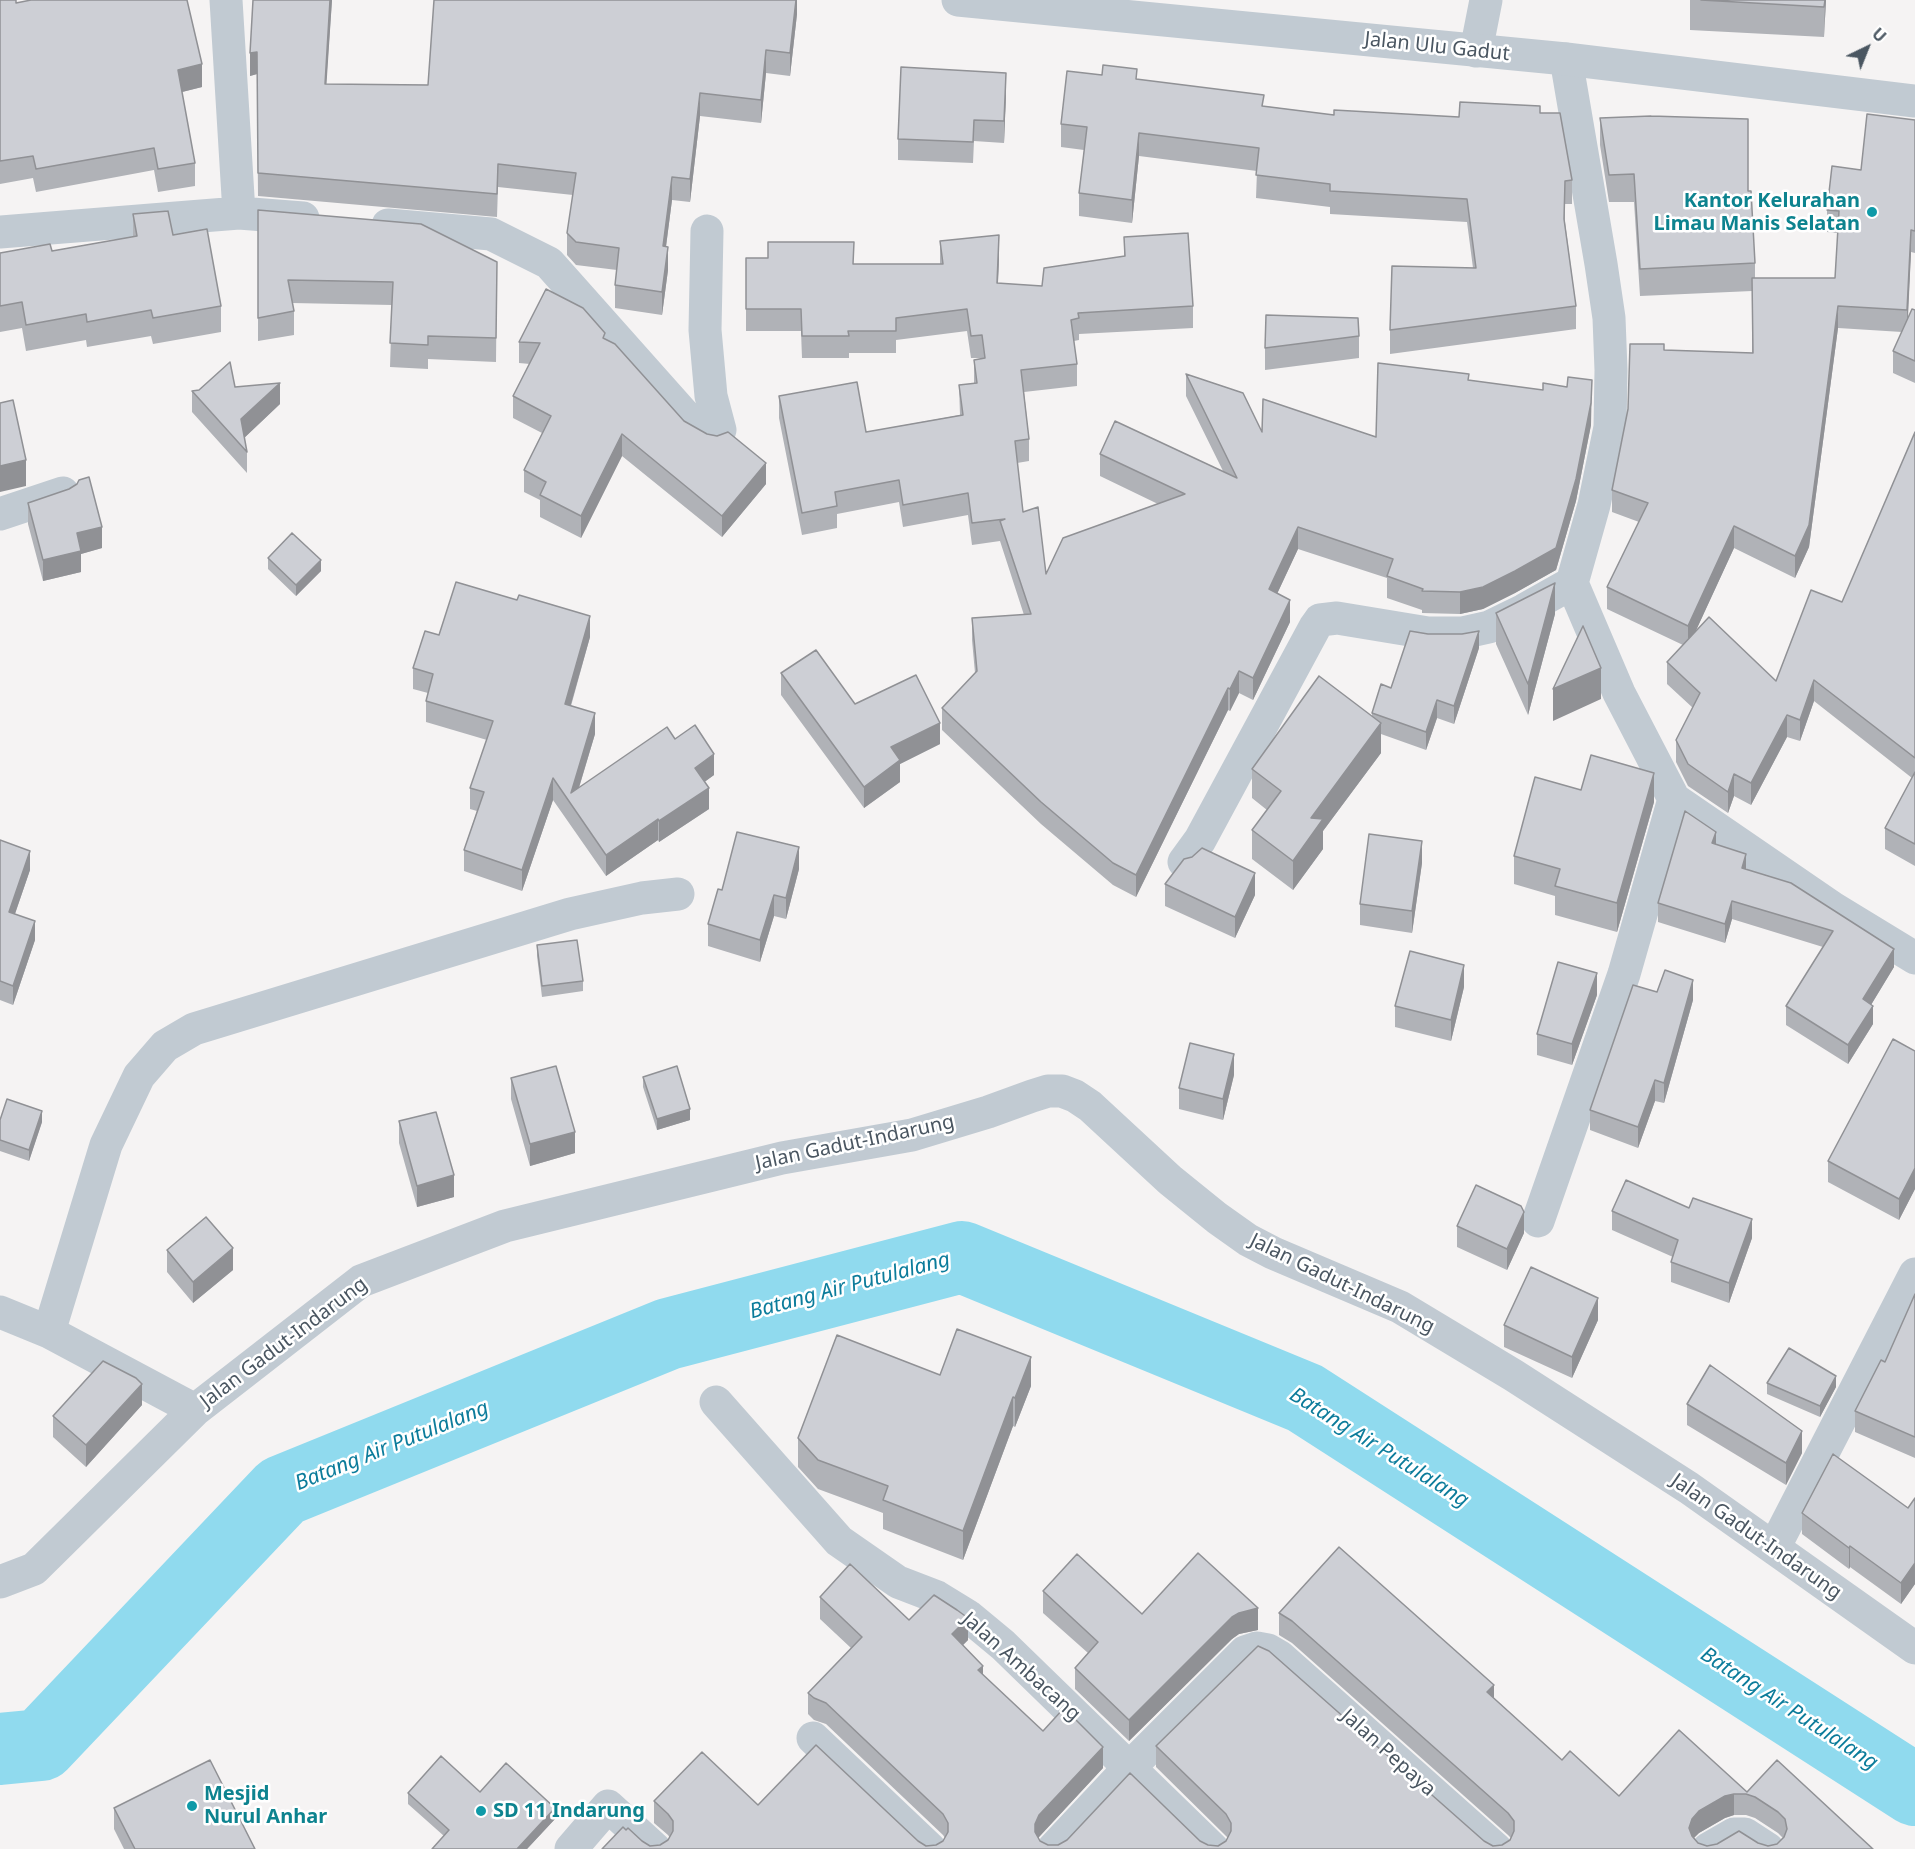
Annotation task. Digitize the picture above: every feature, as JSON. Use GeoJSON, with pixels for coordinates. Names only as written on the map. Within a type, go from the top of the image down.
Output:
{"type":"FeatureCollection","features":[{"type":"Feature","properties":{"kind":"street"},"geometry":{"type":"LineString","coordinates":[[226,0],[239,213]]}},
{"type":"Feature","properties":{"kind":"street","name":"Jalan Ulu Gadut"},"geometry":{"type":"LineString","coordinates":[[971,1],[1566,59],[1915,101]]}},
{"type":"Feature","properties":{"kind":"street"},"geometry":{"type":"LineString","coordinates":[[1476,51],[1478,1]]}},
{"type":"Feature","properties":{"kind":"street"},"geometry":{"type":"LineString","coordinates":[[1566,59],[1609,318],[1611,370],[1610,427],[1594,505],[1572,582],[1619,693],[1674,799],[1833,908],[1915,958]]}},
{"type":"Feature","properties":{"kind":"street"},"geometry":{"type":"LineString","coordinates":[[0,232],[239,213],[491,234],[549,263],[694,426],[716,439],[720,430],[711,396],[705,330],[707,231]]}},
{"type":"Feature","properties":{"kind":"street"},"geometry":{"type":"LineString","coordinates":[[0,514],[63,493]]}},
{"type":"Feature","properties":{"kind":"street"},"geometry":{"type":"LineString","coordinates":[[1184,862],[1200,840],[1320,620],[1338,618],[1428,633],[1462,633],[1489,627],[1572,582]]}},
{"type":"Feature","properties":{"kind":"street"},"geometry":{"type":"LineString","coordinates":[[1538,1221],[1624,974],[1674,799]]}},
{"type":"Feature","properties":{"kind":"street"},"geometry":{"type":"LineString","coordinates":[[49,1332],[106,1145],[139,1076],[165,1047],[194,1029],[570,914],[642,898],[678,894]]}},
{"type":"Feature","properties":{"kind":"street","name":"Jalan Gadut-Indarung"},"geometry":{"type":"LineString","coordinates":[[0,1582],[34,1569],[195,1410],[361,1281],[506,1226],[782,1158],[912,1135],[1048,1091],[1062,1091],[1090,1106],[1170,1180],[1248,1240],[1401,1308],[1514,1375],[1689,1488],[1915,1648]]}},
{"type":"Feature","properties":{"kind":"street"},"geometry":{"type":"LineString","coordinates":[[1774,1548],[1915,1274]]}},
{"type":"Feature","properties":{"kind":"street"},"geometry":{"type":"LineString","coordinates":[[0,1312],[49,1332],[195,1410]]}},
{"type":"Feature","properties":{"kind":"street","name":"Jalan Ambacang"},"geometry":{"type":"LineString","coordinates":[[716,1402],[839,1541],[898,1582],[937,1597],[968,1616],[1003,1645],[1214,1849]]}},
{"type":"Feature","properties":{"kind":"street","name":"Jalan Pepaya"},"geometry":{"type":"LineString","coordinates":[[1129,1768],[1245,1652],[1257,1648],[1268,1650],[1280,1657],[1496,1849]]}},
{"type":"Feature","properties":{"kind":"street"},"geometry":{"type":"LineString","coordinates":[[813,1738],[930,1849]]}},
{"type":"Feature","properties":{"kind":"street"},"geometry":{"type":"LineString","coordinates":[[1053,1849],[1129,1768]]}},
{"type":"Feature","properties":{"kind":"street"},"geometry":{"type":"LineString","coordinates":[[572,1849],[608,1806],[655,1849]]}},
{"type":"Feature","properties":{"kind":"street"},"geometry":{"type":"LineString","coordinates":[[1708,1849],[1711,1845],[1734,1834],[1744,1834],[1767,1848]]}},
{"type":"Feature","properties":{"kind":"building"},"geometry":{"type":"Polygon","coordinates":[[[0,0],[16,0],[16,3],[31,0],[187,0],[202,64],[178,70],[195,163],[158,169],[154,148],[36,169],[33,156],[0,161],[0,0]]]}},
{"type":"Feature","properties":{"kind":"building"},"geometry":{"type":"Polygon","coordinates":[[[253,0],[330,0],[325,84],[428,85],[434,0],[796,0],[790,53],[766,50],[761,100],[700,93],[690,179],[672,177],[663,246],[668,247],[662,292],[615,285],[619,248],[576,242],[567,233],[576,173],[498,164],[497,194],[258,173],[257,52],[250,53],[253,0]]]}},
{"type":"Feature","properties":{"kind":"building"},"geometry":{"type":"Polygon","coordinates":[[[1701,0],[1825,0],[1824,7],[1701,0]]]}},
{"type":"Feature","properties":{"kind":"building"},"geometry":{"type":"Polygon","coordinates":[[[1103,65],[1137,69],[1136,79],[1264,95],[1262,106],[1334,115],[1334,110],[1459,117],[1460,102],[1540,106],[1540,113],[1560,113],[1572,180],[1565,181],[1564,219],[1576,306],[1390,330],[1392,266],[1476,268],[1467,199],[1330,191],[1330,184],[1256,175],[1259,148],[1139,133],[1132,200],[1079,193],[1087,127],[1061,124],[1067,71],[1102,75],[1103,65]]]}},
{"type":"Feature","properties":{"kind":"building"},"geometry":{"type":"Polygon","coordinates":[[[901,67],[1006,73],[1004,121],[974,120],[973,142],[898,139],[901,67]]]}},
{"type":"Feature","properties":{"kind":"building"},"geometry":{"type":"Polygon","coordinates":[[[1867,114],[1915,120],[1915,231],[1911,230],[1907,310],[1838,306],[1809,525],[1795,556],[1734,526],[1688,626],[1607,587],[1648,503],[1612,490],[1628,409],[1630,344],[1664,344],[1664,350],[1753,353],[1752,278],[1835,278],[1839,211],[1827,210],[1832,166],[1861,170],[1867,114]]]}},
{"type":"Feature","properties":{"kind":"building"},"geometry":{"type":"Polygon","coordinates":[[[1651,116],[1748,119],[1748,191],[1751,191],[1755,263],[1640,269],[1634,174],[1609,175],[1600,118],[1651,116]]]}},
{"type":"Feature","properties":{"kind":"building"},"geometry":{"type":"Polygon","coordinates":[[[258,210],[421,224],[497,262],[496,338],[428,336],[428,345],[390,343],[393,282],[288,280],[294,311],[258,318],[258,210]]]}},
{"type":"Feature","properties":{"kind":"building"},"geometry":{"type":"Polygon","coordinates":[[[168,211],[173,235],[207,229],[221,306],[153,318],[151,310],[87,322],[86,314],[26,325],[22,302],[0,306],[0,253],[50,244],[52,251],[137,236],[133,214],[168,211]]]}},
{"type":"Feature","properties":{"kind":"building"},"geometry":{"type":"Polygon","coordinates":[[[1188,233],[1193,306],[1078,313],[1079,318],[1071,320],[1077,364],[1021,370],[1029,439],[1015,441],[1023,512],[1038,507],[1046,574],[1063,538],[1185,494],[1100,454],[1115,421],[1237,478],[1186,374],[1243,393],[1262,432],[1263,399],[1376,437],[1378,363],[1469,374],[1468,380],[1543,390],[1543,383],[1567,387],[1568,377],[1592,380],[1591,403],[1576,479],[1556,548],[1483,587],[1460,592],[1422,591],[1423,589],[1387,576],[1393,559],[1298,527],[1269,589],[1290,600],[1253,678],[1239,671],[1230,689],[1228,688],[1136,875],[1113,863],[1041,802],[942,708],[977,671],[972,618],[1031,614],[1000,521],[1005,519],[972,523],[968,493],[903,505],[899,480],[835,492],[837,506],[802,513],[779,396],[857,382],[866,432],[963,415],[959,385],[977,383],[974,360],[985,358],[982,335],[971,336],[967,309],[896,318],[896,331],[848,331],[849,336],[802,336],[801,309],[746,309],[746,258],[768,258],[768,242],[854,242],[853,264],[943,264],[940,241],[999,235],[997,283],[1042,286],[1044,268],[1125,256],[1124,237],[1188,233]]]}},
{"type":"Feature","properties":{"kind":"building"},"geometry":{"type":"Polygon","coordinates":[[[546,289],[583,308],[605,333],[603,338],[615,344],[684,421],[707,434],[717,436],[728,432],[766,463],[722,516],[622,434],[581,516],[540,495],[546,482],[524,470],[551,416],[513,396],[540,343],[519,342],[546,289]]]}},
{"type":"Feature","properties":{"kind":"building"},"geometry":{"type":"Polygon","coordinates":[[[1912,309],[1915,310],[1915,361],[1893,351],[1912,309]]]}},
{"type":"Feature","properties":{"kind":"building"},"geometry":{"type":"Polygon","coordinates":[[[1266,315],[1358,318],[1359,336],[1265,348],[1266,315]]]}},
{"type":"Feature","properties":{"kind":"building"},"geometry":{"type":"Polygon","coordinates":[[[230,362],[235,387],[280,383],[241,419],[247,452],[192,391],[199,390],[230,362]]]}},
{"type":"Feature","properties":{"kind":"building"},"geometry":{"type":"Polygon","coordinates":[[[13,400],[26,460],[0,466],[0,403],[13,400]]]}},
{"type":"Feature","properties":{"kind":"building"},"geometry":{"type":"Polygon","coordinates":[[[1915,432],[1915,758],[1814,680],[1800,720],[1787,715],[1751,783],[1734,774],[1728,792],[1688,764],[1676,740],[1700,693],[1667,662],[1709,617],[1776,681],[1811,590],[1842,602],[1915,432]]]}},
{"type":"Feature","properties":{"kind":"building"},"geometry":{"type":"Polygon","coordinates":[[[89,477],[102,527],[77,533],[81,551],[43,560],[28,503],[69,489],[79,480],[89,477]]]}},
{"type":"Feature","properties":{"kind":"building"},"geometry":{"type":"Polygon","coordinates":[[[292,533],[321,560],[296,585],[268,558],[292,533]]]}},
{"type":"Feature","properties":{"kind":"building"},"geometry":{"type":"Polygon","coordinates":[[[456,582],[517,600],[519,595],[590,616],[565,704],[595,713],[571,793],[667,727],[675,739],[695,725],[714,754],[695,768],[709,788],[659,821],[658,819],[606,855],[553,778],[522,870],[464,850],[484,792],[470,788],[493,721],[426,701],[433,674],[413,668],[425,631],[439,635],[456,582]]]}},
{"type":"Feature","properties":{"kind":"building"},"geometry":{"type":"Polygon","coordinates":[[[1555,583],[1528,684],[1496,613],[1555,583]]]}},
{"type":"Feature","properties":{"kind":"building"},"geometry":{"type":"Polygon","coordinates":[[[1583,626],[1601,668],[1553,689],[1583,626]]]}},
{"type":"Feature","properties":{"kind":"building"},"geometry":{"type":"Polygon","coordinates":[[[1410,631],[1428,634],[1462,634],[1479,631],[1454,706],[1437,700],[1426,732],[1372,713],[1381,684],[1391,688],[1410,631]]]}},
{"type":"Feature","properties":{"kind":"building"},"geometry":{"type":"Polygon","coordinates":[[[816,650],[855,704],[916,675],[940,723],[891,747],[900,760],[864,787],[781,673],[816,650]]]}},
{"type":"Feature","properties":{"kind":"building"},"geometry":{"type":"Polygon","coordinates":[[[1319,676],[1381,723],[1311,818],[1323,819],[1293,861],[1252,830],[1281,791],[1252,769],[1319,676]]]}},
{"type":"Feature","properties":{"kind":"building"},"geometry":{"type":"Polygon","coordinates":[[[1591,755],[1654,773],[1617,903],[1555,886],[1560,869],[1514,856],[1535,777],[1581,790],[1591,755]]]}},
{"type":"Feature","properties":{"kind":"building"},"geometry":{"type":"Polygon","coordinates":[[[1915,772],[1915,844],[1885,828],[1915,772]]]}},
{"type":"Feature","properties":{"kind":"building"},"geometry":{"type":"Polygon","coordinates":[[[1685,811],[1716,832],[1712,843],[1746,854],[1742,868],[1791,883],[1894,949],[1863,999],[1873,1006],[1848,1045],[1786,1006],[1833,931],[1732,901],[1725,924],[1658,903],[1685,811]]]}},
{"type":"Feature","properties":{"kind":"building"},"geometry":{"type":"Polygon","coordinates":[[[737,832],[799,847],[786,898],[774,895],[760,940],[708,924],[718,889],[722,890],[737,832]]]}},
{"type":"Feature","properties":{"kind":"building"},"geometry":{"type":"Polygon","coordinates":[[[1369,834],[1422,841],[1412,911],[1360,904],[1369,834]]]}},
{"type":"Feature","properties":{"kind":"building"},"geometry":{"type":"Polygon","coordinates":[[[0,840],[30,851],[9,912],[35,921],[13,986],[0,981],[0,840]]]}},
{"type":"Feature","properties":{"kind":"building"},"geometry":{"type":"Polygon","coordinates":[[[1202,848],[1255,873],[1235,917],[1165,884],[1184,859],[1192,857],[1202,848]]]}},
{"type":"Feature","properties":{"kind":"building"},"geometry":{"type":"Polygon","coordinates":[[[577,940],[583,981],[542,986],[537,945],[577,940]]]}},
{"type":"Feature","properties":{"kind":"building"},"geometry":{"type":"Polygon","coordinates":[[[1410,951],[1464,965],[1451,1020],[1395,1006],[1410,951]]]}},
{"type":"Feature","properties":{"kind":"building"},"geometry":{"type":"Polygon","coordinates":[[[1558,962],[1597,973],[1572,1044],[1537,1034],[1558,962]]]}},
{"type":"Feature","properties":{"kind":"building"},"geometry":{"type":"Polygon","coordinates":[[[1665,970],[1693,980],[1664,1083],[1655,1080],[1638,1127],[1590,1110],[1633,985],[1657,992],[1665,970]]]}},
{"type":"Feature","properties":{"kind":"building"},"geometry":{"type":"Polygon","coordinates":[[[1893,1039],[1915,1051],[1915,1168],[1899,1199],[1828,1161],[1893,1039]]]}},
{"type":"Feature","properties":{"kind":"building"},"geometry":{"type":"Polygon","coordinates":[[[1190,1043],[1234,1054],[1223,1099],[1179,1088],[1190,1043]]]}},
{"type":"Feature","properties":{"kind":"building"},"geometry":{"type":"Polygon","coordinates":[[[556,1066],[575,1132],[530,1144],[511,1078],[556,1066]]]}},
{"type":"Feature","properties":{"kind":"building"},"geometry":{"type":"Polygon","coordinates":[[[677,1066],[690,1109],[657,1119],[643,1077],[677,1066]]]}},
{"type":"Feature","properties":{"kind":"building"},"geometry":{"type":"Polygon","coordinates":[[[7,1099],[42,1111],[29,1150],[0,1140],[0,1120],[7,1099]]]}},
{"type":"Feature","properties":{"kind":"building"},"geometry":{"type":"Polygon","coordinates":[[[436,1112],[454,1175],[417,1186],[399,1121],[436,1112]]]}},
{"type":"Feature","properties":{"kind":"building"},"geometry":{"type":"Polygon","coordinates":[[[1626,1180],[1689,1208],[1693,1198],[1752,1219],[1729,1283],[1671,1262],[1678,1240],[1612,1211],[1626,1180]]]}},
{"type":"Feature","properties":{"kind":"building"},"geometry":{"type":"Polygon","coordinates":[[[1476,1185],[1521,1206],[1524,1212],[1507,1249],[1457,1226],[1476,1185]]]}},
{"type":"Feature","properties":{"kind":"building"},"geometry":{"type":"Polygon","coordinates":[[[206,1217],[233,1248],[193,1282],[167,1250],[206,1217]]]}},
{"type":"Feature","properties":{"kind":"building"},"geometry":{"type":"Polygon","coordinates":[[[1531,1267],[1598,1298],[1572,1357],[1504,1325],[1531,1267]]]}},
{"type":"Feature","properties":{"kind":"building"},"geometry":{"type":"Polygon","coordinates":[[[1915,1294],[1915,1437],[1855,1411],[1881,1360],[1885,1362],[1915,1294]]]}},
{"type":"Feature","properties":{"kind":"building"},"geometry":{"type":"Polygon","coordinates":[[[957,1329],[1031,1357],[1015,1398],[1013,1397],[963,1531],[883,1500],[888,1486],[818,1460],[798,1438],[837,1335],[940,1375],[957,1329]]]}},
{"type":"Feature","properties":{"kind":"building"},"geometry":{"type":"Polygon","coordinates":[[[1789,1348],[1836,1376],[1820,1406],[1767,1383],[1789,1348]]]}},
{"type":"Feature","properties":{"kind":"building"},"geometry":{"type":"Polygon","coordinates":[[[103,1361],[136,1378],[142,1384],[86,1445],[53,1416],[103,1361]]]}},
{"type":"Feature","properties":{"kind":"building"},"geometry":{"type":"Polygon","coordinates":[[[1710,1365],[1802,1431],[1786,1463],[1687,1404],[1710,1365]]]}},
{"type":"Feature","properties":{"kind":"building"},"geometry":{"type":"Polygon","coordinates":[[[1833,1454],[1908,1508],[1915,1498],[1915,1563],[1901,1583],[1802,1513],[1833,1454]]]}},
{"type":"Feature","properties":{"kind":"building"},"geometry":{"type":"Polygon","coordinates":[[[1339,1547],[1494,1685],[1487,1692],[1562,1760],[1570,1751],[1619,1796],[1679,1730],[1747,1792],[1777,1760],[1873,1849],[602,1849],[623,1827],[626,1830],[628,1828],[650,1846],[660,1845],[668,1840],[673,1831],[673,1821],[654,1801],[702,1752],[758,1805],[816,1745],[918,1841],[926,1846],[936,1845],[943,1841],[948,1832],[948,1823],[943,1814],[826,1703],[808,1693],[862,1637],[820,1597],[850,1564],[909,1620],[934,1595],[957,1610],[968,1618],[952,1634],[983,1666],[978,1670],[1043,1731],[1064,1708],[1103,1747],[1039,1815],[1035,1824],[1035,1832],[1040,1841],[1048,1845],[1058,1845],[1067,1840],[1130,1773],[1200,1841],[1218,1846],[1226,1841],[1231,1831],[1231,1823],[1226,1814],[1156,1746],[1258,1646],[1269,1651],[1484,1841],[1493,1846],[1502,1845],[1510,1840],[1514,1831],[1514,1821],[1508,1813],[1292,1621],[1279,1613],[1339,1547]],[[1746,1794],[1725,1796],[1699,1811],[1692,1819],[1689,1828],[1698,1843],[1707,1846],[1717,1844],[1739,1831],[1758,1843],[1768,1846],[1777,1844],[1784,1837],[1787,1829],[1785,1819],[1755,1797],[1746,1794]]]}},
{"type":"Feature","properties":{"kind":"building"},"geometry":{"type":"Polygon","coordinates":[[[1198,1553],[1258,1608],[1232,1617],[1129,1720],[1075,1668],[1098,1642],[1043,1591],[1077,1554],[1142,1614],[1198,1553]]]}},
{"type":"Feature","properties":{"kind":"building","name":"SD 11 Indarung"},"geometry":{"type":"Polygon","coordinates":[[[441,1756],[480,1792],[506,1763],[555,1808],[517,1849],[432,1849],[449,1830],[408,1793],[441,1756]]]}},
{"type":"Feature","properties":{"kind":"building","name":"Mesjid Nurul Anhar"},"geometry":{"type":"Polygon","coordinates":[[[210,1760],[255,1849],[135,1849],[114,1808],[210,1760]]]}},
{"type":"Feature","properties":{"kind":"waterway","name":"Batang Air Putulalang"},"geometry":{"type":"LineString","coordinates":[[0,1749],[41,1745],[282,1491],[668,1334],[962,1257],[1305,1398],[1915,1790]]}},
{"type":"Feature","properties":{"kind":"place","name":"Kantor Kelurahan Limau Manis Selatan"},"geometry":{"type":"Point","coordinates":[1872,212]}},
{"type":"Feature","properties":{"kind":"place","name":"Mesjid Nurul Anhar"},"geometry":{"type":"Point","coordinates":[192,1806]}},
{"type":"Feature","properties":{"kind":"place","name":"SD 11 Indarung"},"geometry":{"type":"Point","coordinates":[481,1811]}}]}
